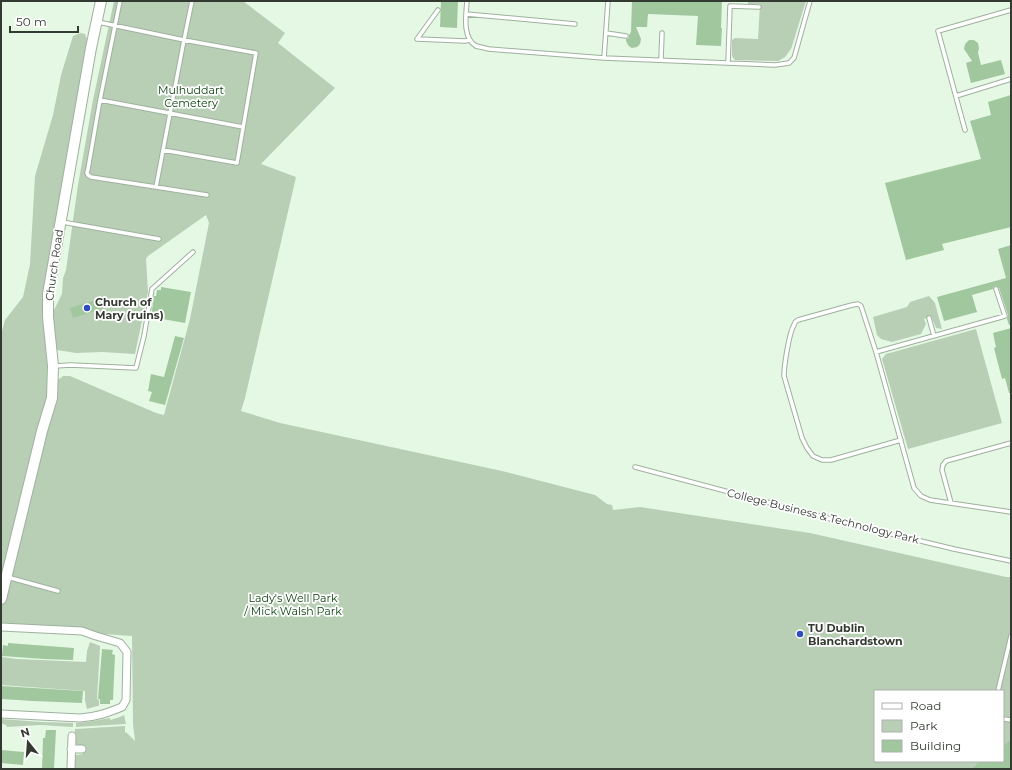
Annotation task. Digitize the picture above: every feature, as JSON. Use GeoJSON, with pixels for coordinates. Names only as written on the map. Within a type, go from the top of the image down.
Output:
{"type":"FeatureCollection","features":[{"type":"Feature","properties":{"kind":"street","name":"Church Road"},"geometry":{"type":"LineString","coordinates":[[1,599],[42,431],[52,398],[52,366],[48,317],[48,294],[91,48],[101,1]]}},
{"type":"Feature","properties":{"kind":"street"},"geometry":{"type":"LineString","coordinates":[[1,627],[82,631],[120,643],[127,652],[126,700],[122,707],[106,714],[80,718],[1,714]]}},
{"type":"Feature","properties":{"kind":"street"},"geometry":{"type":"LineString","coordinates":[[71,769],[72,736]]}},
{"type":"Feature","properties":{"kind":"street"},"geometry":{"type":"LineString","coordinates":[[72,749],[82,750]]}},
{"type":"Feature","properties":{"kind":"lane"},"geometry":{"type":"LineString","coordinates":[[120,1],[100,100],[87,173],[88,176],[207,195]]}},
{"type":"Feature","properties":{"kind":"lane"},"geometry":{"type":"LineString","coordinates":[[156,187],[192,1]]}},
{"type":"Feature","properties":{"kind":"lane"},"geometry":{"type":"LineString","coordinates":[[467,1],[466,30],[470,40],[476,45],[489,49],[604,58],[775,66],[790,63],[794,58],[810,1]]}},
{"type":"Feature","properties":{"kind":"lane"},"geometry":{"type":"LineString","coordinates":[[604,58],[608,1]]}},
{"type":"Feature","properties":{"kind":"lane"},"geometry":{"type":"LineString","coordinates":[[728,63],[730,6],[759,8]]}},
{"type":"Feature","properties":{"kind":"lane"},"geometry":{"type":"LineString","coordinates":[[438,10],[417,39],[470,40]]}},
{"type":"Feature","properties":{"kind":"lane"},"geometry":{"type":"LineString","coordinates":[[965,130],[938,31],[1011,10]]}},
{"type":"Feature","properties":{"kind":"lane"},"geometry":{"type":"LineString","coordinates":[[466,14],[575,24]]}},
{"type":"Feature","properties":{"kind":"lane"},"geometry":{"type":"LineString","coordinates":[[97,22],[256,53],[237,163],[163,150]]}},
{"type":"Feature","properties":{"kind":"lane"},"geometry":{"type":"LineString","coordinates":[[606,33],[626,36]]}},
{"type":"Feature","properties":{"kind":"lane"},"geometry":{"type":"LineString","coordinates":[[661,60],[662,33]]}},
{"type":"Feature","properties":{"kind":"lane"},"geometry":{"type":"LineString","coordinates":[[956,96],[1011,79]]}},
{"type":"Feature","properties":{"kind":"lane"},"geometry":{"type":"LineString","coordinates":[[100,100],[244,127]]}},
{"type":"Feature","properties":{"kind":"lane"},"geometry":{"type":"LineString","coordinates":[[61,222],[159,239]]}},
{"type":"Feature","properties":{"kind":"lane"},"geometry":{"type":"LineString","coordinates":[[52,366],[71,365],[136,368],[144,336],[152,289],[193,252]]}},
{"type":"Feature","properties":{"kind":"lane"},"geometry":{"type":"LineString","coordinates":[[876,352],[1005,316],[996,289]]}},
{"type":"Feature","properties":{"kind":"lane"},"geometry":{"type":"LineString","coordinates":[[901,440],[831,460],[822,460],[813,456],[802,438],[786,383],[784,369],[794,323],[798,320],[858,304],[861,306],[876,352],[901,440],[914,488],[921,496],[930,500],[1011,512]]}},
{"type":"Feature","properties":{"kind":"lane"},"geometry":{"type":"LineString","coordinates":[[929,318],[934,336]]}},
{"type":"Feature","properties":{"kind":"lane"},"geometry":{"type":"LineString","coordinates":[[951,503],[942,465],[946,461],[1011,443]]}},
{"type":"Feature","properties":{"kind":"lane","name":"College Business & Technology Park"},"geometry":{"type":"LineString","coordinates":[[636,467],[846,523],[1011,561]]}},
{"type":"Feature","properties":{"kind":"lane"},"geometry":{"type":"LineString","coordinates":[[7,577],[58,591]]}},
{"type":"Feature","properties":{"kind":"lane"},"geometry":{"type":"LineString","coordinates":[[998,690],[1011,636]]}},
{"type":"Feature","properties":{"kind":"green space"},"geometry":{"type":"Polygon","coordinates":[[[114,1],[243,1],[285,33],[278,43],[335,88],[261,164],[296,177],[241,411],[280,423],[502,471],[595,495],[607,504],[612,505],[613,510],[640,507],[810,533],[1011,577],[1011,769],[73,769],[74,758],[76,755],[83,754],[82,746],[76,744],[74,740],[75,729],[125,726],[125,733],[126,732],[135,741],[133,724],[132,636],[1,627],[1,344],[5,320],[23,297],[30,264],[35,176],[53,115],[61,75],[73,36],[80,33],[85,34],[87,40],[43,307],[47,381],[57,388],[58,380],[63,376],[70,376],[156,413],[164,415],[190,319],[209,223],[206,215],[148,256],[146,259],[148,292],[135,354],[102,352],[76,353],[57,350],[52,323],[54,310],[62,294],[63,278],[66,270],[78,185],[93,100],[114,1]]]}},
{"type":"Feature","properties":{"kind":"green space"},"geometry":{"type":"Polygon","coordinates":[[[748,1],[806,1],[791,49],[785,57],[778,61],[735,60],[732,56],[732,40],[735,38],[758,39],[760,4],[748,4],[748,1]]]}},
{"type":"Feature","properties":{"kind":"green space"},"geometry":{"type":"Polygon","coordinates":[[[929,296],[935,303],[942,329],[936,328],[931,316],[924,319],[926,324],[921,334],[892,342],[881,339],[877,335],[873,317],[907,307],[910,302],[929,296]]]}},
{"type":"Feature","properties":{"kind":"green space"},"geometry":{"type":"Polygon","coordinates":[[[976,329],[1002,423],[908,449],[882,359],[886,354],[976,329]]]}},
{"type":"Feature","properties":{"kind":"green space"},"geometry":{"type":"Polygon","coordinates":[[[90,642],[100,646],[97,699],[99,700],[99,706],[87,709],[85,691],[1,685],[1,657],[86,662],[90,642]]]}},
{"type":"Feature","properties":{"kind":"green space"},"geometry":{"type":"Polygon","coordinates":[[[124,715],[126,724],[76,727],[76,723],[110,718],[110,720],[124,715]]]}},
{"type":"Feature","properties":{"kind":"green space"},"geometry":{"type":"Polygon","coordinates":[[[1,719],[73,723],[73,727],[40,725],[7,727],[1,723],[1,719]]]}},
{"type":"Feature","properties":{"kind":"building"},"geometry":{"type":"Polygon","coordinates":[[[441,1],[458,1],[457,28],[440,27],[441,1]]]}},
{"type":"Feature","properties":{"kind":"building"},"geometry":{"type":"Polygon","coordinates":[[[632,1],[722,1],[721,46],[696,45],[698,16],[648,14],[647,27],[636,27],[641,39],[640,44],[637,47],[630,47],[626,39],[629,38],[631,32],[632,1]]]}},
{"type":"Feature","properties":{"kind":"building"},"geometry":{"type":"Polygon","coordinates":[[[969,40],[974,40],[978,43],[978,53],[981,65],[1001,60],[1005,74],[971,83],[966,63],[972,61],[964,49],[965,44],[969,40]]]}},
{"type":"Feature","properties":{"kind":"building"},"geometry":{"type":"Polygon","coordinates":[[[1011,95],[1011,227],[942,244],[944,250],[906,260],[885,183],[981,159],[970,121],[991,115],[988,102],[1011,95]]]}},
{"type":"Feature","properties":{"kind":"building"},"geometry":{"type":"Polygon","coordinates":[[[1011,245],[1011,325],[1009,325],[1007,319],[1008,315],[999,288],[996,286],[993,289],[972,295],[977,312],[944,321],[937,297],[1006,278],[998,249],[1011,245]]]}},
{"type":"Feature","properties":{"kind":"building"},"geometry":{"type":"Polygon","coordinates":[[[161,287],[191,292],[185,323],[151,317],[154,296],[156,296],[157,290],[161,290],[161,287]]]}},
{"type":"Feature","properties":{"kind":"building","name":"Church of Mary (ruins)"},"geometry":{"type":"Polygon","coordinates":[[[102,298],[104,308],[73,318],[70,308],[102,298]]]}},
{"type":"Feature","properties":{"kind":"building"},"geometry":{"type":"Polygon","coordinates":[[[1011,328],[1011,393],[1009,393],[1005,378],[1002,379],[994,348],[996,347],[993,333],[1011,328]]]}},
{"type":"Feature","properties":{"kind":"building"},"geometry":{"type":"Polygon","coordinates":[[[175,336],[184,338],[165,405],[149,401],[152,392],[148,391],[151,374],[164,377],[175,336]]]}},
{"type":"Feature","properties":{"kind":"building"},"geometry":{"type":"Polygon","coordinates":[[[8,643],[74,648],[73,660],[2,656],[3,645],[8,646],[8,643]]]}},
{"type":"Feature","properties":{"kind":"building"},"geometry":{"type":"Polygon","coordinates":[[[102,649],[113,650],[112,654],[115,655],[113,700],[110,700],[110,704],[100,704],[100,699],[98,699],[102,649]]]}},
{"type":"Feature","properties":{"kind":"building"},"geometry":{"type":"Polygon","coordinates":[[[1,686],[83,691],[82,703],[1,699],[1,686]]]}},
{"type":"Feature","properties":{"kind":"building"},"geometry":{"type":"Polygon","coordinates":[[[46,730],[56,730],[54,769],[42,769],[43,738],[45,738],[46,730]]]}},
{"type":"Feature","properties":{"kind":"building"},"geometry":{"type":"Polygon","coordinates":[[[1011,739],[1011,769],[972,769],[979,762],[1004,762],[1004,746],[1011,739]]]}},
{"type":"Feature","properties":{"kind":"building"},"geometry":{"type":"Polygon","coordinates":[[[1,750],[24,752],[23,765],[1,763],[1,750]]]}},
{"type":"Feature","properties":{"kind":"place","name":"Church of Mary (ruins)"},"geometry":{"type":"Point","coordinates":[87,308]}},
{"type":"Feature","properties":{"kind":"place","name":"TU Dublin Blanchardstown"},"geometry":{"type":"Point","coordinates":[800,634]}},
{"type":"Feature","properties":{"kind":"park label","name":"Mulhuddart Cemetery"},"geometry":{"type":"Point","coordinates":[191,96]}},
{"type":"Feature","properties":{"kind":"park label","name":"Lady's Well Park / Mick Walsh Park"},"geometry":{"type":"Point","coordinates":[293,604]}}]}
